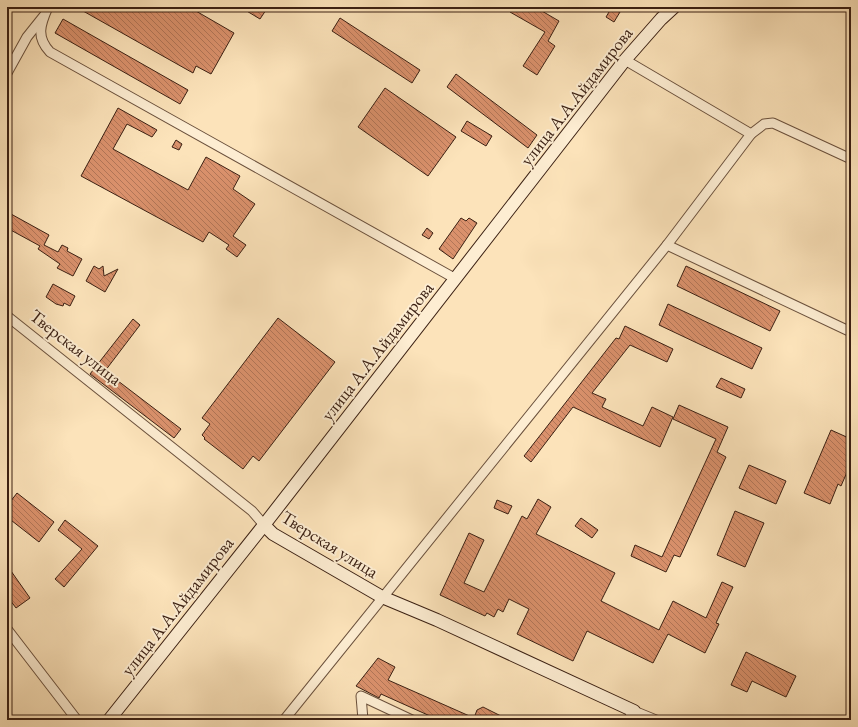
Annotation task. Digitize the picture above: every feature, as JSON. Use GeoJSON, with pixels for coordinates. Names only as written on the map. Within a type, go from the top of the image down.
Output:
{"type":"FeatureCollection","features":[{"type":"Feature","properties":{"kind":"main road","name":"улица А.А.Айдамирова"},"geometry":{"type":"LineString","coordinates":[[109,720],[456,279],[625,60],[661,19],[674,7]]}},
{"type":"Feature","properties":{"kind":"main road","name":"Тверская улица"},"geometry":{"type":"LineString","coordinates":[[264,524],[273,534],[382,597],[437,620],[632,715]]}},
{"type":"Feature","properties":{"kind":"street"},"geometry":{"type":"LineString","coordinates":[[7,73],[27,37],[43,17],[48,7]]}},
{"type":"Feature","properties":{"kind":"street"},"geometry":{"type":"LineString","coordinates":[[43,17],[40,34],[43,44],[50,52],[456,279]]}},
{"type":"Feature","properties":{"kind":"street"},"geometry":{"type":"LineString","coordinates":[[625,60],[751,134]]}},
{"type":"Feature","properties":{"kind":"street"},"geometry":{"type":"LineString","coordinates":[[284,720],[667,245],[751,134],[764,124],[773,123],[851,159]]}},
{"type":"Feature","properties":{"kind":"street"},"geometry":{"type":"LineString","coordinates":[[667,245],[851,332]]}},
{"type":"Feature","properties":{"kind":"street","name":"Тверская улица"},"geometry":{"type":"LineString","coordinates":[[7,316],[252,511],[264,524]]}},
{"type":"Feature","properties":{"kind":"street"},"geometry":{"type":"LineString","coordinates":[[7,629],[77,720]]}},
{"type":"Feature","properties":{"kind":"street"},"geometry":{"type":"LineString","coordinates":[[363,720],[361,696],[412,720]]}},
{"type":"Feature","properties":{"kind":"street","name":"Тверская улица"},"geometry":{"type":"LineString","coordinates":[[632,715],[656,720]]}},
{"type":"Feature","properties":{"kind":"building"},"geometry":{"type":"Polygon","coordinates":[[[76,7],[189,7],[234,33],[211,74],[196,66],[193,73],[76,7]]]}},
{"type":"Feature","properties":{"kind":"building"},"geometry":{"type":"Polygon","coordinates":[[[240,7],[268,7],[260,19],[240,7]]]}},
{"type":"Feature","properties":{"kind":"building"},"geometry":{"type":"Polygon","coordinates":[[[513,7],[535,7],[559,21],[548,41],[555,46],[537,75],[523,66],[545,32],[510,12],[513,7]]]}},
{"type":"Feature","properties":{"kind":"building"},"geometry":{"type":"Polygon","coordinates":[[[612,7],[623,7],[614,22],[606,17],[612,7]]]}},
{"type":"Feature","properties":{"kind":"building"},"geometry":{"type":"Polygon","coordinates":[[[340,18],[420,70],[412,83],[332,31],[340,18]]]}},
{"type":"Feature","properties":{"kind":"building"},"geometry":{"type":"Polygon","coordinates":[[[63,19],[188,90],[180,104],[55,33],[63,19]]]}},
{"type":"Feature","properties":{"kind":"building"},"geometry":{"type":"Polygon","coordinates":[[[456,74],[537,135],[528,148],[447,87],[456,74]]]}},
{"type":"Feature","properties":{"kind":"building"},"geometry":{"type":"Polygon","coordinates":[[[385,88],[456,137],[428,176],[358,127],[385,88]]]}},
{"type":"Feature","properties":{"kind":"building"},"geometry":{"type":"Polygon","coordinates":[[[118,108],[157,130],[152,137],[127,124],[113,149],[188,190],[206,157],[240,176],[233,189],[255,204],[233,236],[246,245],[237,257],[226,249],[229,245],[209,232],[203,242],[81,176],[118,108]]]}},
{"type":"Feature","properties":{"kind":"building"},"geometry":{"type":"Polygon","coordinates":[[[467,121],[492,136],[486,146],[461,131],[467,121]]]}},
{"type":"Feature","properties":{"kind":"building"},"geometry":{"type":"Polygon","coordinates":[[[176,140],[182,144],[179,150],[172,147],[176,140]]]}},
{"type":"Feature","properties":{"kind":"building"},"geometry":{"type":"Polygon","coordinates":[[[11,214],[49,235],[44,245],[58,252],[62,245],[68,248],[67,251],[82,259],[73,276],[57,268],[60,264],[38,249],[40,246],[7,228],[7,221],[11,214]]]}},
{"type":"Feature","properties":{"kind":"building"},"geometry":{"type":"Polygon","coordinates":[[[461,218],[466,221],[469,218],[477,223],[453,259],[439,249],[461,218]]]}},
{"type":"Feature","properties":{"kind":"building"},"geometry":{"type":"Polygon","coordinates":[[[427,228],[433,233],[429,239],[422,235],[427,228]]]}},
{"type":"Feature","properties":{"kind":"building"},"geometry":{"type":"Polygon","coordinates":[[[94,266],[99,269],[103,266],[104,276],[118,269],[105,292],[86,281],[94,266]]]}},
{"type":"Feature","properties":{"kind":"building"},"geometry":{"type":"Polygon","coordinates":[[[686,266],[780,311],[770,331],[677,286],[686,266]]]}},
{"type":"Feature","properties":{"kind":"building"},"geometry":{"type":"Polygon","coordinates":[[[53,284],[75,296],[70,306],[64,303],[63,306],[56,304],[46,297],[53,284]]]}},
{"type":"Feature","properties":{"kind":"building"},"geometry":{"type":"Polygon","coordinates":[[[668,304],[762,348],[752,369],[659,325],[668,304]]]}},
{"type":"Feature","properties":{"kind":"building"},"geometry":{"type":"Polygon","coordinates":[[[278,318],[335,362],[259,461],[253,456],[243,469],[204,439],[205,438],[202,435],[210,424],[202,418],[278,318]]]}},
{"type":"Feature","properties":{"kind":"building"},"geometry":{"type":"Polygon","coordinates":[[[133,319],[140,325],[105,371],[181,429],[174,438],[90,374],[133,319]]]}},
{"type":"Feature","properties":{"kind":"building"},"geometry":{"type":"Polygon","coordinates":[[[625,326],[673,349],[667,362],[630,345],[592,393],[606,399],[602,407],[643,426],[652,407],[673,417],[660,447],[573,407],[531,462],[524,456],[616,338],[619,339],[625,326]]]}},
{"type":"Feature","properties":{"kind":"building"},"geometry":{"type":"Polygon","coordinates":[[[721,378],[745,389],[741,398],[716,387],[721,378]]]}},
{"type":"Feature","properties":{"kind":"building"},"geometry":{"type":"Polygon","coordinates":[[[679,405],[728,427],[717,452],[726,457],[680,557],[674,555],[666,572],[631,556],[635,545],[662,557],[716,439],[673,419],[679,405]]]}},
{"type":"Feature","properties":{"kind":"building"},"geometry":{"type":"Polygon","coordinates":[[[831,430],[851,439],[851,463],[841,486],[838,484],[830,504],[804,493],[831,430]]]}},
{"type":"Feature","properties":{"kind":"building"},"geometry":{"type":"Polygon","coordinates":[[[749,465],[786,481],[776,504],[739,488],[749,465]]]}},
{"type":"Feature","properties":{"kind":"building"},"geometry":{"type":"Polygon","coordinates":[[[17,493],[54,522],[39,542],[7,517],[7,506],[17,493]]]}},
{"type":"Feature","properties":{"kind":"building"},"geometry":{"type":"Polygon","coordinates":[[[538,499],[551,507],[536,534],[615,573],[601,601],[659,630],[673,601],[706,618],[722,582],[733,587],[716,623],[719,624],[705,653],[668,634],[653,663],[587,631],[573,661],[517,634],[529,609],[509,599],[503,612],[498,609],[494,617],[487,613],[485,616],[440,595],[469,533],[484,540],[464,583],[484,592],[522,516],[527,519],[538,499]]]}},
{"type":"Feature","properties":{"kind":"building"},"geometry":{"type":"Polygon","coordinates":[[[497,500],[512,506],[508,514],[494,508],[497,500]]]}},
{"type":"Feature","properties":{"kind":"building"},"geometry":{"type":"Polygon","coordinates":[[[735,511],[764,523],[745,567],[717,555],[735,511]]]}},
{"type":"Feature","properties":{"kind":"building"},"geometry":{"type":"Polygon","coordinates":[[[581,518],[598,530],[592,538],[575,526],[581,518]]]}},
{"type":"Feature","properties":{"kind":"building"},"geometry":{"type":"Polygon","coordinates":[[[65,520],[98,546],[64,587],[55,579],[82,549],[58,530],[65,520]]]}},
{"type":"Feature","properties":{"kind":"building"},"geometry":{"type":"Polygon","coordinates":[[[11,571],[30,598],[16,608],[7,596],[7,574],[11,571]]]}},
{"type":"Feature","properties":{"kind":"building"},"geometry":{"type":"Polygon","coordinates":[[[746,652],[796,676],[786,697],[752,681],[747,692],[731,685],[746,652]]]}},
{"type":"Feature","properties":{"kind":"building"},"geometry":{"type":"Polygon","coordinates":[[[378,658],[395,667],[388,680],[474,718],[477,710],[483,707],[509,720],[439,720],[381,694],[379,698],[356,686],[378,658]]]}}]}
